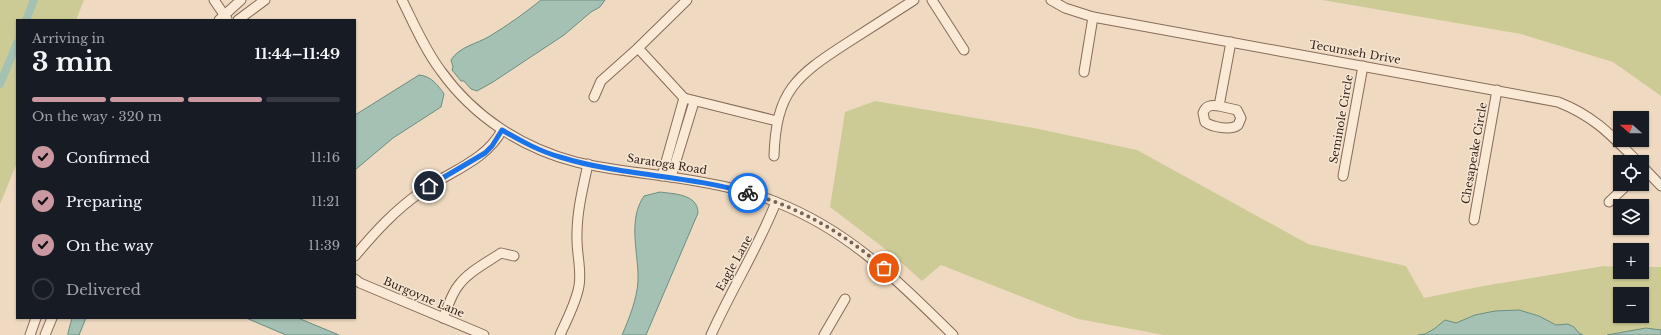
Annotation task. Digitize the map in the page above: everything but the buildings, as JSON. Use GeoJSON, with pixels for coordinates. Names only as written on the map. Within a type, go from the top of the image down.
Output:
{"type":"FeatureCollection","features":[{"type":"Feature","properties":{"kind":"street"},"geometry":{"type":"LineString","coordinates":[[214,0],[224,18],[241,0]]}},
{"type":"Feature","properties":{"kind":"street"},"geometry":{"type":"LineString","coordinates":[[239,19],[265,0]]}},
{"type":"Feature","properties":{"kind":"street","name":"Saratoga Road"},"geometry":{"type":"LineString","coordinates":[[402,0],[423,41],[441,71],[469,103],[502,130],[540,150],[559,157],[588,164],[729,187],[776,202],[820,222],[856,245],[893,276],[953,335]]}},
{"type":"Feature","properties":{"kind":"street"},"geometry":{"type":"LineString","coordinates":[[594,98],[601,80],[638,48],[687,0]]}},
{"type":"Feature","properties":{"kind":"street"},"geometry":{"type":"LineString","coordinates":[[774,156],[777,121],[780,110],[800,77],[809,68],[914,0]]}},
{"type":"Feature","properties":{"kind":"street"},"geometry":{"type":"LineString","coordinates":[[932,0],[964,50]]}},
{"type":"Feature","properties":{"kind":"street","name":"Tecumseh Drive"},"geometry":{"type":"LineString","coordinates":[[1051,0],[1065,8],[1093,17],[1547,99],[1573,108],[1593,120],[1606,130],[1631,155]]}},
{"type":"Feature","properties":{"kind":"street"},"geometry":{"type":"LineString","coordinates":[[1084,72],[1093,17]]}},
{"type":"Feature","properties":{"kind":"street"},"geometry":{"type":"LineString","coordinates":[[1219,106],[1231,42]]}},
{"type":"Feature","properties":{"kind":"street"},"geometry":{"type":"LineString","coordinates":[[638,48],[684,98],[694,102],[777,121]]}},
{"type":"Feature","properties":{"kind":"street","name":"Seminole Circle"},"geometry":{"type":"LineString","coordinates":[[1343,176],[1363,66]]}},
{"type":"Feature","properties":{"kind":"street","name":"Chesapeake Circle"},"geometry":{"type":"LineString","coordinates":[[1474,220],[1497,90]]}},
{"type":"Feature","properties":{"kind":"street"},"geometry":{"type":"LineString","coordinates":[[666,177],[684,98]]}},
{"type":"Feature","properties":{"kind":"street"},"geometry":{"type":"LineString","coordinates":[[666,177],[694,102]]}},
{"type":"Feature","properties":{"kind":"street"},"geometry":{"type":"LineString","coordinates":[[356,255],[373,235],[402,207],[438,180],[485,153],[492,146],[502,130]]}},
{"type":"Feature","properties":{"kind":"street"},"geometry":{"type":"LineString","coordinates":[[560,335],[576,298],[579,287],[580,270],[577,248],[577,225],[588,164]]}},
{"type":"Feature","properties":{"kind":"street","name":"Tecumseh Drive"},"geometry":{"type":"LineString","coordinates":[[1649,173],[1661,186]]}},
{"type":"Feature","properties":{"kind":"street"},"geometry":{"type":"LineString","coordinates":[[1609,202],[1621,191]]}},
{"type":"Feature","properties":{"kind":"street","name":"Eagle Lane"},"geometry":{"type":"LineString","coordinates":[[710,335],[731,292],[758,244],[776,202]]}},
{"type":"Feature","properties":{"kind":"street"},"geometry":{"type":"LineString","coordinates":[[443,318],[452,296],[465,278],[501,253],[514,256]]}},
{"type":"Feature","properties":{"kind":"street","name":"Burgoyne Lane"},"geometry":{"type":"LineString","coordinates":[[356,280],[360,283],[484,335]]}},
{"type":"Feature","properties":{"kind":"street"},"geometry":{"type":"LineString","coordinates":[[824,335],[845,299]]}},
{"type":"Feature","properties":{"kind":"street"},"geometry":{"type":"LineString","coordinates":[[30,335],[36,319]]}},
{"type":"Feature","properties":{"kind":"street"},"geometry":{"type":"LineString","coordinates":[[45,335],[52,319]]}},
{"type":"Feature","properties":{"kind":"shaded area"},"geometry":{"type":"Polygon","coordinates":[[[0,0],[84,0],[76,19],[16,19],[16,165],[0,204],[0,0]]]}},
{"type":"Feature","properties":{"kind":"shaded area"},"geometry":{"type":"Polygon","coordinates":[[[541,0],[605,0],[600,7],[591,12],[564,35],[477,91],[471,89],[464,81],[461,81],[452,70],[453,67],[451,60],[455,55],[464,48],[497,32],[541,0]]]}},
{"type":"Feature","properties":{"kind":"shaded area"},"geometry":{"type":"Polygon","coordinates":[[[1322,0],[1661,0],[1661,96],[1613,62],[1521,34],[1322,0]]]}},
{"type":"Feature","properties":{"kind":"shaded area"},"geometry":{"type":"Polygon","coordinates":[[[419,75],[431,79],[437,84],[444,94],[441,107],[393,138],[356,169],[356,114],[419,75]]]}},
{"type":"Feature","properties":{"kind":"shaded area"},"geometry":{"type":"Polygon","coordinates":[[[875,101],[1034,128],[1137,150],[1308,244],[1406,266],[1424,298],[1483,286],[1604,266],[1613,267],[1613,279],[1649,279],[1649,267],[1661,267],[1661,335],[1164,335],[1078,319],[941,265],[922,281],[893,255],[830,207],[845,112],[875,101]]]}},
{"type":"Feature","properties":{"kind":"shaded area"},"geometry":{"type":"Polygon","coordinates":[[[660,192],[684,196],[690,199],[697,207],[698,213],[646,335],[622,335],[632,309],[638,281],[635,238],[636,216],[644,196],[660,192]]]}},
{"type":"Feature","properties":{"kind":"shaded area"},"geometry":{"type":"Polygon","coordinates":[[[1519,310],[1539,316],[1556,325],[1568,324],[1583,335],[1418,335],[1425,334],[1434,329],[1445,320],[1456,323],[1475,315],[1495,311],[1519,310]]]}},
{"type":"Feature","properties":{"kind":"shaded area"},"geometry":{"type":"Polygon","coordinates":[[[72,319],[86,319],[79,335],[68,335],[72,319]]]}},
{"type":"Feature","properties":{"kind":"shaded area"},"geometry":{"type":"Polygon","coordinates":[[[248,319],[300,319],[339,335],[286,335],[248,319]]]}},
{"type":"Feature","properties":{"kind":"shaded area"},"geometry":{"type":"Polygon","coordinates":[[[1646,328],[1661,330],[1661,335],[1607,335],[1646,328]]]}},
{"type":"Feature","properties":{"kind":"waterway"},"geometry":{"type":"LineString","coordinates":[[26,19],[34,0]]}},
{"type":"Feature","properties":{"kind":"waterway"},"geometry":{"type":"LineString","coordinates":[[0,84],[16,45]]}},
{"type":"Feature","properties":{"kind":"way so far"},"geometry":{"type":"LineString","coordinates":[[748,193],[776,202],[820,222],[856,245],[884,268]]}},
{"type":"Feature","properties":{"kind":"route"},"geometry":{"type":"LineString","coordinates":[[429,186],[485,153],[498,138],[502,130],[520,141],[540,150],[578,162],[711,183],[748,193]]}}]}
